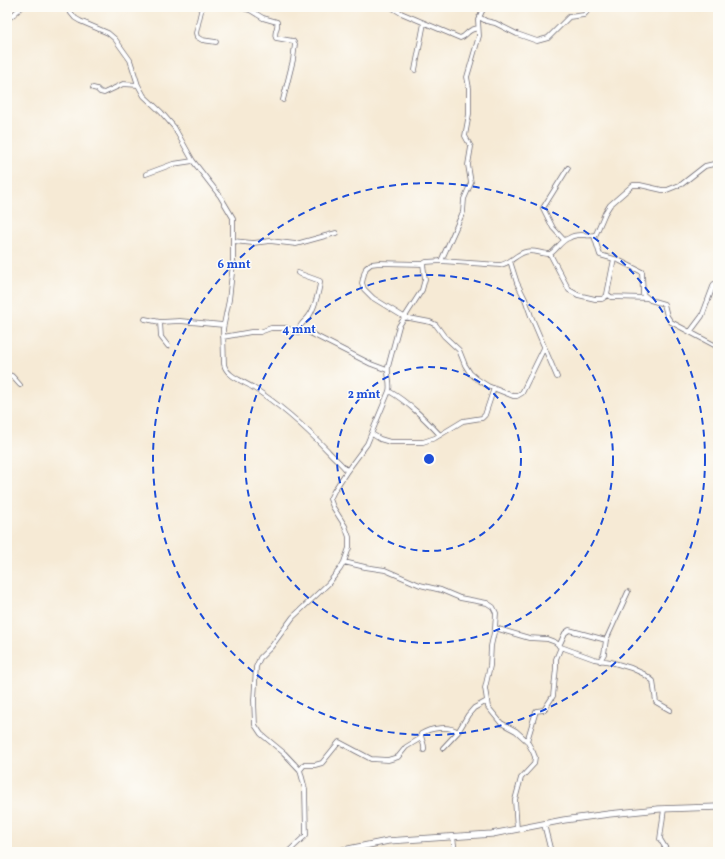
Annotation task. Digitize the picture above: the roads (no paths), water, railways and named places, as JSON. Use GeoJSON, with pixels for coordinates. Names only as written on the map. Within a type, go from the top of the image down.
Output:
{"type":"FeatureCollection","features":[{"type":"Feature","properties":{"kind":"main road"},"geometry":{"type":"LineString","coordinates":[[334,852],[388,842],[492,834],[609,814],[664,809],[718,807]]}},
{"type":"Feature","properties":{"kind":"street"},"geometry":{"type":"LineString","coordinates":[[7,20],[22,7]]}},
{"type":"Feature","properties":{"kind":"street"},"geometry":{"type":"LineString","coordinates":[[66,7],[75,18],[108,33],[115,39],[130,60],[138,85],[146,99],[161,112],[174,127],[193,161],[220,196],[232,215],[234,222],[233,264],[229,300],[223,324],[224,366],[227,371],[252,387],[295,419],[347,471]]}},
{"type":"Feature","properties":{"kind":"street"},"geometry":{"type":"LineString","coordinates":[[202,7],[196,33],[197,37],[202,40],[216,42]]}},
{"type":"Feature","properties":{"kind":"street"},"geometry":{"type":"LineString","coordinates":[[240,7],[250,10],[263,18],[276,22],[278,24],[275,35],[276,38],[293,41],[295,44],[293,60],[283,100]]}},
{"type":"Feature","properties":{"kind":"street"},"geometry":{"type":"LineString","coordinates":[[391,7],[401,13],[460,38],[462,38],[470,30],[478,28]]}},
{"type":"Feature","properties":{"kind":"street"},"geometry":{"type":"LineString","coordinates":[[441,261],[463,212],[464,199],[471,183],[468,164],[471,147],[465,136],[469,88],[467,77],[479,36],[479,17],[484,7]]}},
{"type":"Feature","properties":{"kind":"street"},"geometry":{"type":"LineString","coordinates":[[479,17],[537,41],[548,38],[568,17],[584,15],[590,7]]}},
{"type":"Feature","properties":{"kind":"street"},"geometry":{"type":"LineString","coordinates":[[414,70],[424,23]]}},
{"type":"Feature","properties":{"kind":"street"},"geometry":{"type":"LineString","coordinates":[[93,88],[104,93],[123,84],[138,85]]}},
{"type":"Feature","properties":{"kind":"street"},"geometry":{"type":"LineString","coordinates":[[146,174],[173,164],[193,161]]}},
{"type":"Feature","properties":{"kind":"street"},"geometry":{"type":"LineString","coordinates":[[594,236],[599,230],[605,213],[610,205],[633,185],[643,185],[667,190],[682,184],[705,166],[718,163]]}},
{"type":"Feature","properties":{"kind":"street"},"geometry":{"type":"LineString","coordinates":[[564,240],[553,228],[543,208],[568,168]]}},
{"type":"Feature","properties":{"kind":"street"},"geometry":{"type":"LineString","coordinates":[[233,241],[253,243],[270,241],[296,244],[336,233]]}},
{"type":"Feature","properties":{"kind":"street"},"geometry":{"type":"LineString","coordinates":[[544,348],[522,394],[514,396],[494,388],[477,380],[470,373],[459,350],[444,336],[436,325],[430,322],[404,316],[368,294],[362,283],[366,268],[371,264],[379,263],[423,264],[426,262],[441,261],[500,266],[506,264],[520,253],[527,251],[550,254],[564,240],[578,235],[594,236]]}},
{"type":"Feature","properties":{"kind":"street"},"geometry":{"type":"LineString","coordinates":[[594,236],[600,255],[614,259],[642,272],[642,291],[647,298]]}},
{"type":"Feature","properties":{"kind":"street"},"geometry":{"type":"LineString","coordinates":[[550,254],[569,290],[578,295],[595,299],[602,299],[608,295],[614,259]]}},
{"type":"Feature","properties":{"kind":"street"},"geometry":{"type":"LineString","coordinates":[[510,261],[530,316],[558,378]]}},
{"type":"Feature","properties":{"kind":"street"},"geometry":{"type":"LineString","coordinates":[[288,852],[304,838],[306,830],[305,790],[300,770],[284,753],[256,729],[254,700],[256,667],[260,658],[271,647],[294,617],[328,584],[344,562],[349,548],[348,537],[345,526],[333,507],[330,499],[372,434],[389,391],[390,385],[387,370],[399,326],[422,290],[425,279],[423,264]]}},
{"type":"Feature","properties":{"kind":"street"},"geometry":{"type":"LineString","coordinates":[[298,272],[320,281],[309,317],[300,325],[298,332]]}},
{"type":"Feature","properties":{"kind":"street"},"geometry":{"type":"LineString","coordinates":[[690,332],[702,316],[714,284]]}},
{"type":"Feature","properties":{"kind":"street"},"geometry":{"type":"LineString","coordinates":[[608,295],[611,297],[647,298],[664,304],[667,316],[671,322],[718,347]]}},
{"type":"Feature","properties":{"kind":"street"},"geometry":{"type":"LineString","coordinates":[[145,319],[160,322],[180,320],[223,324]]}},
{"type":"Feature","properties":{"kind":"street"},"geometry":{"type":"LineString","coordinates":[[160,322],[160,337],[168,346]]}},
{"type":"Feature","properties":{"kind":"street"},"geometry":{"type":"LineString","coordinates":[[223,337],[251,332],[260,332],[270,328],[286,328],[298,332],[308,332],[359,358],[387,370]]}},
{"type":"Feature","properties":{"kind":"street"},"geometry":{"type":"LineString","coordinates":[[7,374],[12,376],[20,384]]}},
{"type":"Feature","properties":{"kind":"street"},"geometry":{"type":"LineString","coordinates":[[372,434],[390,442],[423,442],[440,435],[463,421],[482,418],[485,415],[494,388]]}},
{"type":"Feature","properties":{"kind":"street"},"geometry":{"type":"LineString","coordinates":[[389,391],[404,400],[416,410],[440,435]]}},
{"type":"Feature","properties":{"kind":"street"},"geometry":{"type":"LineString","coordinates":[[344,562],[385,570],[420,585],[441,590],[460,598],[491,604],[496,614],[491,646],[490,666],[485,685],[487,701],[490,709],[501,722],[516,731],[527,741],[533,752],[535,761],[521,778],[515,800],[517,829]]}},
{"type":"Feature","properties":{"kind":"street"},"geometry":{"type":"LineString","coordinates":[[600,661],[604,654],[606,640],[628,592]]}},
{"type":"Feature","properties":{"kind":"street"},"geometry":{"type":"LineString","coordinates":[[495,628],[529,638],[546,639],[555,642],[560,646],[600,661],[611,662],[631,668],[651,678],[654,682],[654,695],[656,702],[670,710]]}},
{"type":"Feature","properties":{"kind":"street"},"geometry":{"type":"LineString","coordinates":[[527,741],[536,711],[544,710],[553,696],[556,659],[565,633],[568,630],[606,640]]}},
{"type":"Feature","properties":{"kind":"street"},"geometry":{"type":"LineString","coordinates":[[443,748],[458,732],[474,708],[487,701]]}},
{"type":"Feature","properties":{"kind":"street"},"geometry":{"type":"LineString","coordinates":[[424,750],[421,734],[425,731],[439,728],[454,729],[458,732]]}},
{"type":"Feature","properties":{"kind":"street"},"geometry":{"type":"LineString","coordinates":[[300,770],[304,765],[315,765],[322,763],[339,742],[371,759],[388,760],[398,757],[406,747],[421,738]]}},
{"type":"Feature","properties":{"kind":"street"},"geometry":{"type":"LineString","coordinates":[[664,809],[660,839],[668,852]]}},
{"type":"Feature","properties":{"kind":"street"},"geometry":{"type":"LineString","coordinates":[[544,824],[551,852]]}},
{"type":"Feature","properties":{"kind":"street"},"geometry":{"type":"LineString","coordinates":[[453,837],[455,852]]}}]}
